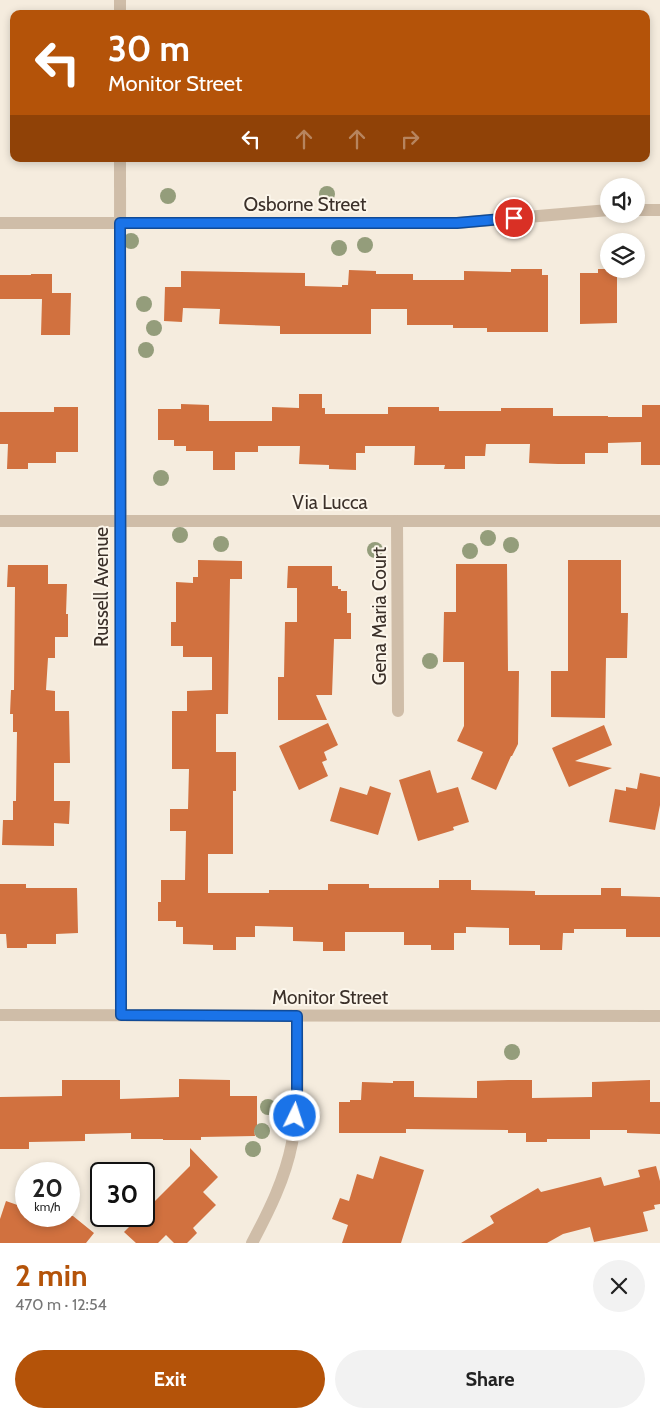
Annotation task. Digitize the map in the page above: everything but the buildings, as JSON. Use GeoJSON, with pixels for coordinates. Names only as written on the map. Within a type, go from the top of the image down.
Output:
{"type":"FeatureCollection","features":[{"type":"Feature","properties":{"kind":"street","name":"Russell Avenue"},"geometry":{"type":"LineString","coordinates":[[120,162],[121,1015]]}},
{"type":"Feature","properties":{"kind":"street"},"geometry":{"type":"LineString","coordinates":[[645,210],[660,210]]}},
{"type":"Feature","properties":{"kind":"street","name":"Osborne Street"},"geometry":{"type":"LineString","coordinates":[[0,223],[457,223],[600,211]]}},
{"type":"Feature","properties":{"kind":"street","name":"Via Lucca"},"geometry":{"type":"LineString","coordinates":[[0,521],[660,521]]}},
{"type":"Feature","properties":{"kind":"street","name":"Gena Maria Court"},"geometry":{"type":"LineString","coordinates":[[397,521],[398,711]]}},
{"type":"Feature","properties":{"kind":"street","name":"Monitor Street"},"geometry":{"type":"LineString","coordinates":[[0,1015],[660,1016]]}},
{"type":"Feature","properties":{"kind":"street"},"geometry":{"type":"LineString","coordinates":[[252,1243],[282,1181],[292,1143],[297,1103],[297,1016]]}},
{"type":"Feature","properties":{"kind":"route"},"geometry":{"type":"LineString","coordinates":[[295,1116],[297,1103],[297,1016],[121,1015],[120,223],[457,223],[514,218]]}}]}
